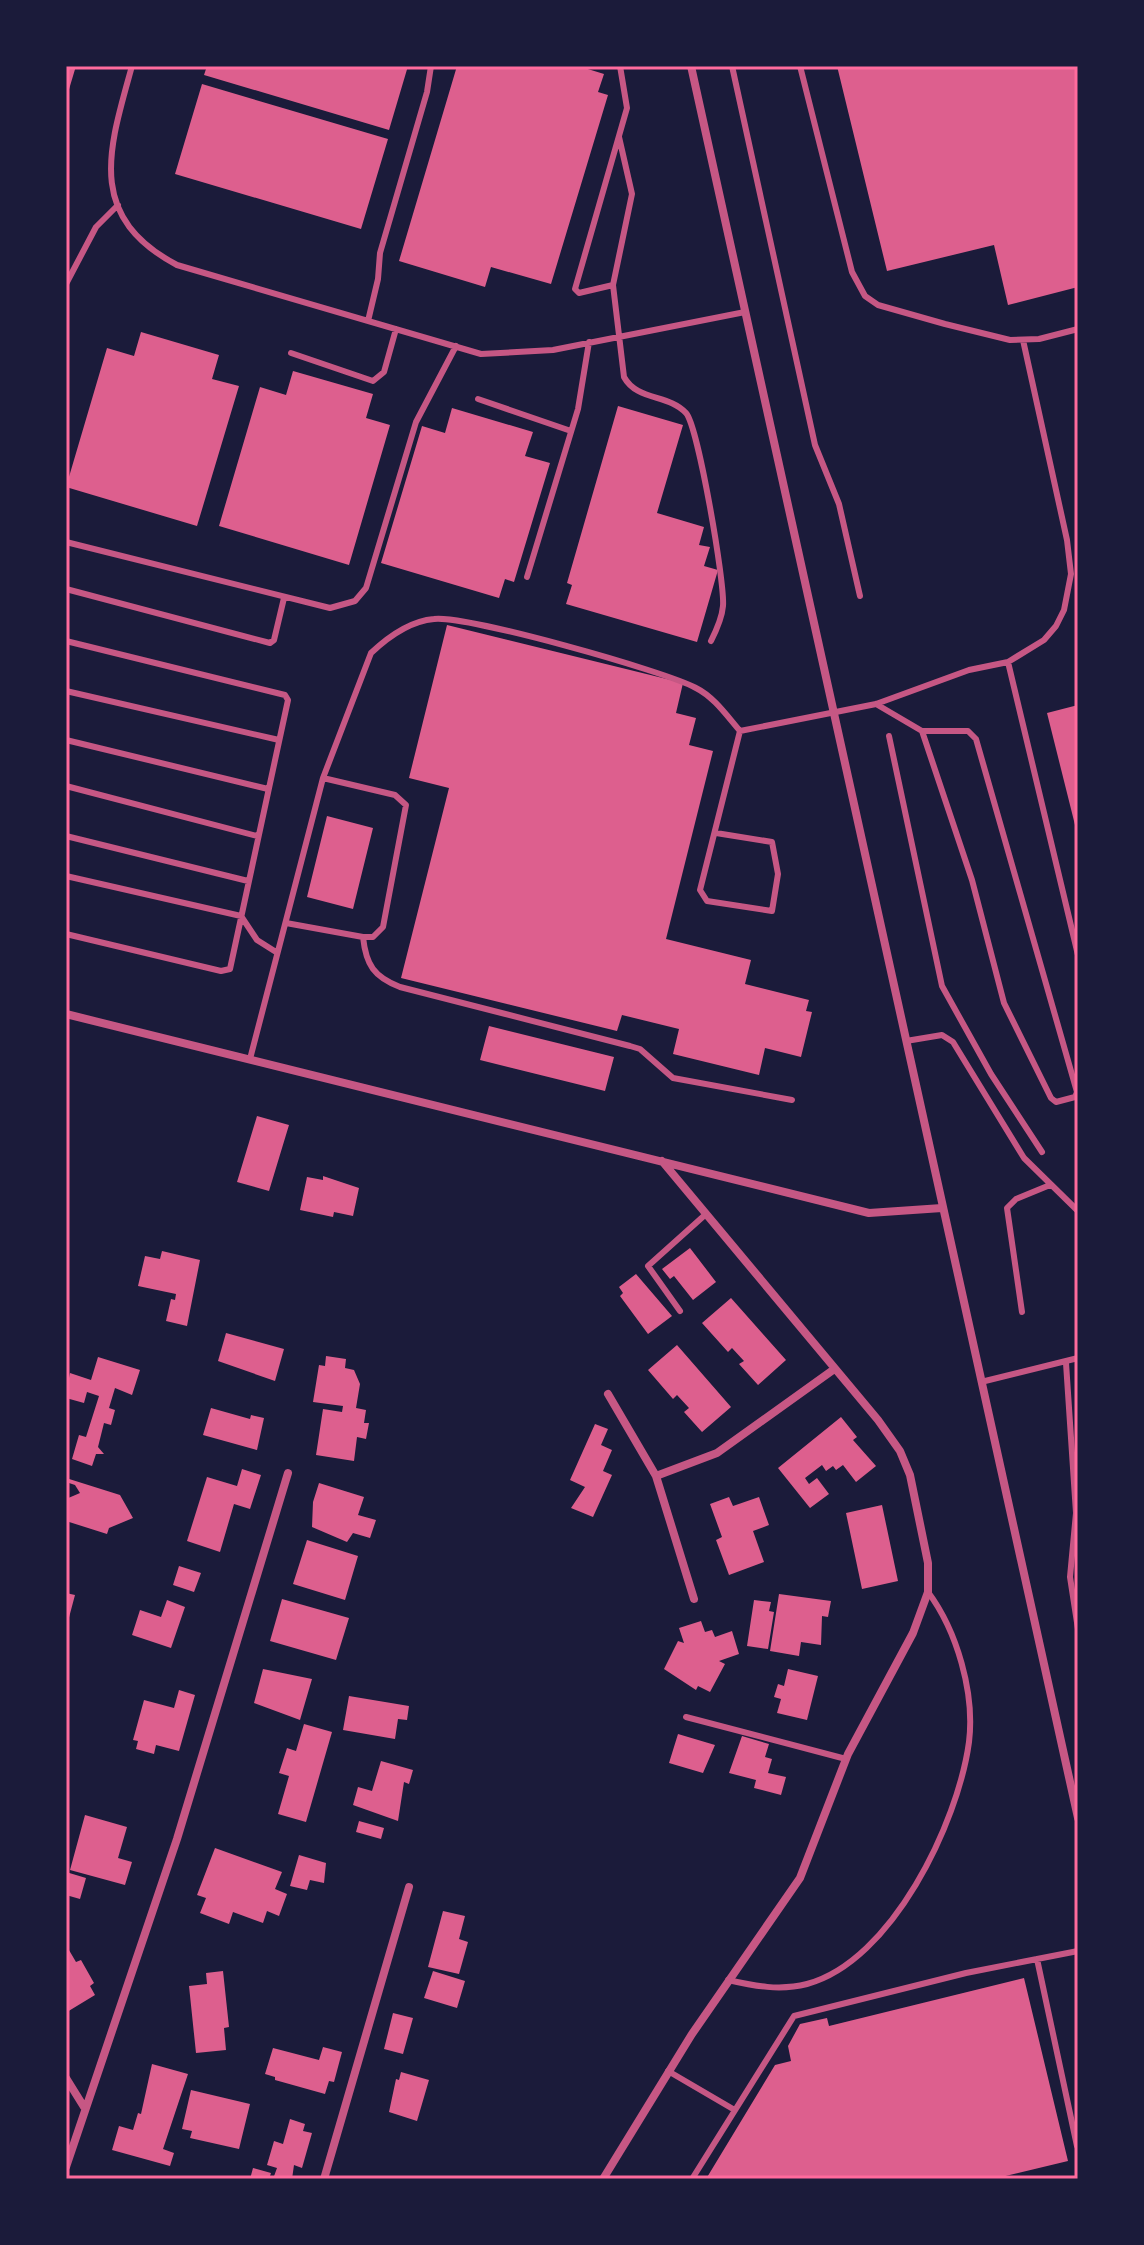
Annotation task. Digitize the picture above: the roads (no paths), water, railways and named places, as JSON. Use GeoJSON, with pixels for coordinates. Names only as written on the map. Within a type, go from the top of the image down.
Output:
{"type":"FeatureCollection","features":[{"type":"Feature","properties":{"kind":"street"},"geometry":{"type":"LineString","coordinates":[[691,66],[942,1208],[1075,1791],[1078,1818]]}},
{"type":"Feature","properties":{"kind":"street"},"geometry":{"type":"LineString","coordinates":[[66,1014],[869,1213],[942,1208]]}},
{"type":"Feature","properties":{"kind":"street"},"geometry":{"type":"LineString","coordinates":[[603,2179],[668,2071],[800,1878],[846,1759],[913,1633],[928,1592],[928,1563],[920,1516],[900,1451],[662,1161]]}},
{"type":"Feature","properties":{"kind":"street"},"geometry":{"type":"LineString","coordinates":[[656,1476],[717,1453],[833,1370]]}},
{"type":"Feature","properties":{"kind":"street"},"geometry":{"type":"LineString","coordinates":[[608,1394],[656,1476],[694,1599]]}},
{"type":"Feature","properties":{"kind":"street"},"geometry":{"type":"LineString","coordinates":[[66,2167],[177,1839],[288,1473]]}},
{"type":"Feature","properties":{"kind":"street"},"geometry":{"type":"LineString","coordinates":[[324,2179],[409,1887]]}},
{"type":"Feature","properties":{"kind":"street"},"geometry":{"type":"LineString","coordinates":[[66,2078],[84,2107]]}},
{"type":"Feature","properties":{"kind":"lane"},"geometry":{"type":"LineString","coordinates":[[132,66],[111,143],[109,174],[118,205],[136,237],[153,252],[177,265],[481,354],[553,350],[745,312]]}},
{"type":"Feature","properties":{"kind":"lane"},"geometry":{"type":"LineString","coordinates":[[368,321],[378,279],[380,253],[427,92],[431,66]]}},
{"type":"Feature","properties":{"kind":"lane"},"geometry":{"type":"LineString","coordinates":[[613,285],[579,293],[575,289],[627,108],[620,66]]}},
{"type":"Feature","properties":{"kind":"lane"},"geometry":{"type":"LineString","coordinates":[[732,66],[815,445],[839,504],[860,596]]}},
{"type":"Feature","properties":{"kind":"lane"},"geometry":{"type":"LineString","coordinates":[[800,66],[852,272],[865,296],[890,310],[1010,340],[1078,329]]}},
{"type":"Feature","properties":{"kind":"lane"},"geometry":{"type":"LineString","coordinates":[[619,137],[632,205],[613,285],[624,377],[632,389],[678,408],[691,423],[717,535],[722,587],[723,608],[711,641]]}},
{"type":"Feature","properties":{"kind":"lane"},"geometry":{"type":"LineString","coordinates":[[66,284],[79,252],[96,227],[118,205]]}},
{"type":"Feature","properties":{"kind":"lane"},"geometry":{"type":"LineString","coordinates":[[291,353],[373,381],[384,372],[396,329]]}},
{"type":"Feature","properties":{"kind":"lane"},"geometry":{"type":"LineString","coordinates":[[740,731],[876,704],[969,670],[1008,662],[1044,640],[1056,626],[1064,610],[1071,574],[1052,464],[1023,340]]}},
{"type":"Feature","properties":{"kind":"lane"},"geometry":{"type":"LineString","coordinates":[[527,577],[584,385],[589,342]]}},
{"type":"Feature","properties":{"kind":"lane"},"geometry":{"type":"LineString","coordinates":[[66,542],[284,598],[330,608],[347,606],[361,596],[416,422],[456,346]]}},
{"type":"Feature","properties":{"kind":"lane"},"geometry":{"type":"LineString","coordinates":[[478,399],[571,431]]}},
{"type":"Feature","properties":{"kind":"lane"},"geometry":{"type":"LineString","coordinates":[[66,589],[267,643],[274,640],[284,598]]}},
{"type":"Feature","properties":{"kind":"lane"},"geometry":{"type":"LineString","coordinates":[[250,1059],[323,778],[371,653],[397,633],[439,618],[524,636],[676,679],[711,699],[740,731]]}},
{"type":"Feature","properties":{"kind":"lane"},"geometry":{"type":"LineString","coordinates":[[66,641],[285,695],[288,700],[231,966],[224,972],[66,934]]}},
{"type":"Feature","properties":{"kind":"lane"},"geometry":{"type":"LineString","coordinates":[[1008,662],[1078,955]]}},
{"type":"Feature","properties":{"kind":"lane"},"geometry":{"type":"LineString","coordinates":[[66,691],[279,740]]}},
{"type":"Feature","properties":{"kind":"lane"},"geometry":{"type":"LineString","coordinates":[[876,704],[922,731],[968,731],[976,739],[1038,944],[1077,1092],[1075,1097],[1056,1102],[1051,1098],[1004,1003],[972,880],[922,731]]}},
{"type":"Feature","properties":{"kind":"lane"},"geometry":{"type":"LineString","coordinates":[[716,833],[772,842],[778,894],[772,911],[716,903],[702,897],[700,890],[740,731]]}},
{"type":"Feature","properties":{"kind":"lane"},"geometry":{"type":"LineString","coordinates":[[889,736],[942,986],[991,1074],[1042,1152]]}},
{"type":"Feature","properties":{"kind":"lane"},"geometry":{"type":"LineString","coordinates":[[66,740],[268,789]]}},
{"type":"Feature","properties":{"kind":"lane"},"geometry":{"type":"LineString","coordinates":[[286,923],[363,937],[373,937],[383,927],[406,805],[395,795],[323,778]]}},
{"type":"Feature","properties":{"kind":"lane"},"geometry":{"type":"LineString","coordinates":[[66,786],[257,836]]}},
{"type":"Feature","properties":{"kind":"lane"},"geometry":{"type":"LineString","coordinates":[[66,836],[248,881]]}},
{"type":"Feature","properties":{"kind":"lane"},"geometry":{"type":"LineString","coordinates":[[66,876],[241,916],[257,940],[276,952]]}},
{"type":"Feature","properties":{"kind":"lane"},"geometry":{"type":"LineString","coordinates":[[363,937],[370,968],[385,981],[400,987],[640,1049],[673,1078],[792,1100]]}},
{"type":"Feature","properties":{"kind":"lane"},"geometry":{"type":"LineString","coordinates":[[906,1041],[942,1035],[953,1042],[1024,1158],[1078,1211]]}},
{"type":"Feature","properties":{"kind":"lane"},"geometry":{"type":"LineString","coordinates":[[1022,1312],[1007,1208],[1016,1199],[1050,1185]]}},
{"type":"Feature","properties":{"kind":"lane"},"geometry":{"type":"LineString","coordinates":[[680,1311],[648,1266],[706,1214]]}},
{"type":"Feature","properties":{"kind":"lane"},"geometry":{"type":"LineString","coordinates":[[981,1382],[1078,1358]]}},
{"type":"Feature","properties":{"kind":"lane"},"geometry":{"type":"LineString","coordinates":[[1066,1363],[1076,1513],[1070,1577],[1078,1629]]}},
{"type":"Feature","properties":{"kind":"lane"},"geometry":{"type":"LineString","coordinates":[[728,1980],[780,1988],[808,1984],[865,1951],[895,1920],[955,1807],[969,1739],[965,1683],[954,1637],[944,1613],[928,1592]]}},
{"type":"Feature","properties":{"kind":"lane"},"geometry":{"type":"LineString","coordinates":[[686,1717],[846,1759]]}},
{"type":"Feature","properties":{"kind":"lane"},"geometry":{"type":"LineString","coordinates":[[692,2179],[789,2021],[801,2012],[1078,1951]]}},
{"type":"Feature","properties":{"kind":"lane"},"geometry":{"type":"LineString","coordinates":[[1037,1959],[1077,2146]]}},
{"type":"Feature","properties":{"kind":"lane"},"geometry":{"type":"LineString","coordinates":[[668,2071],[733,2109]]}}]}
